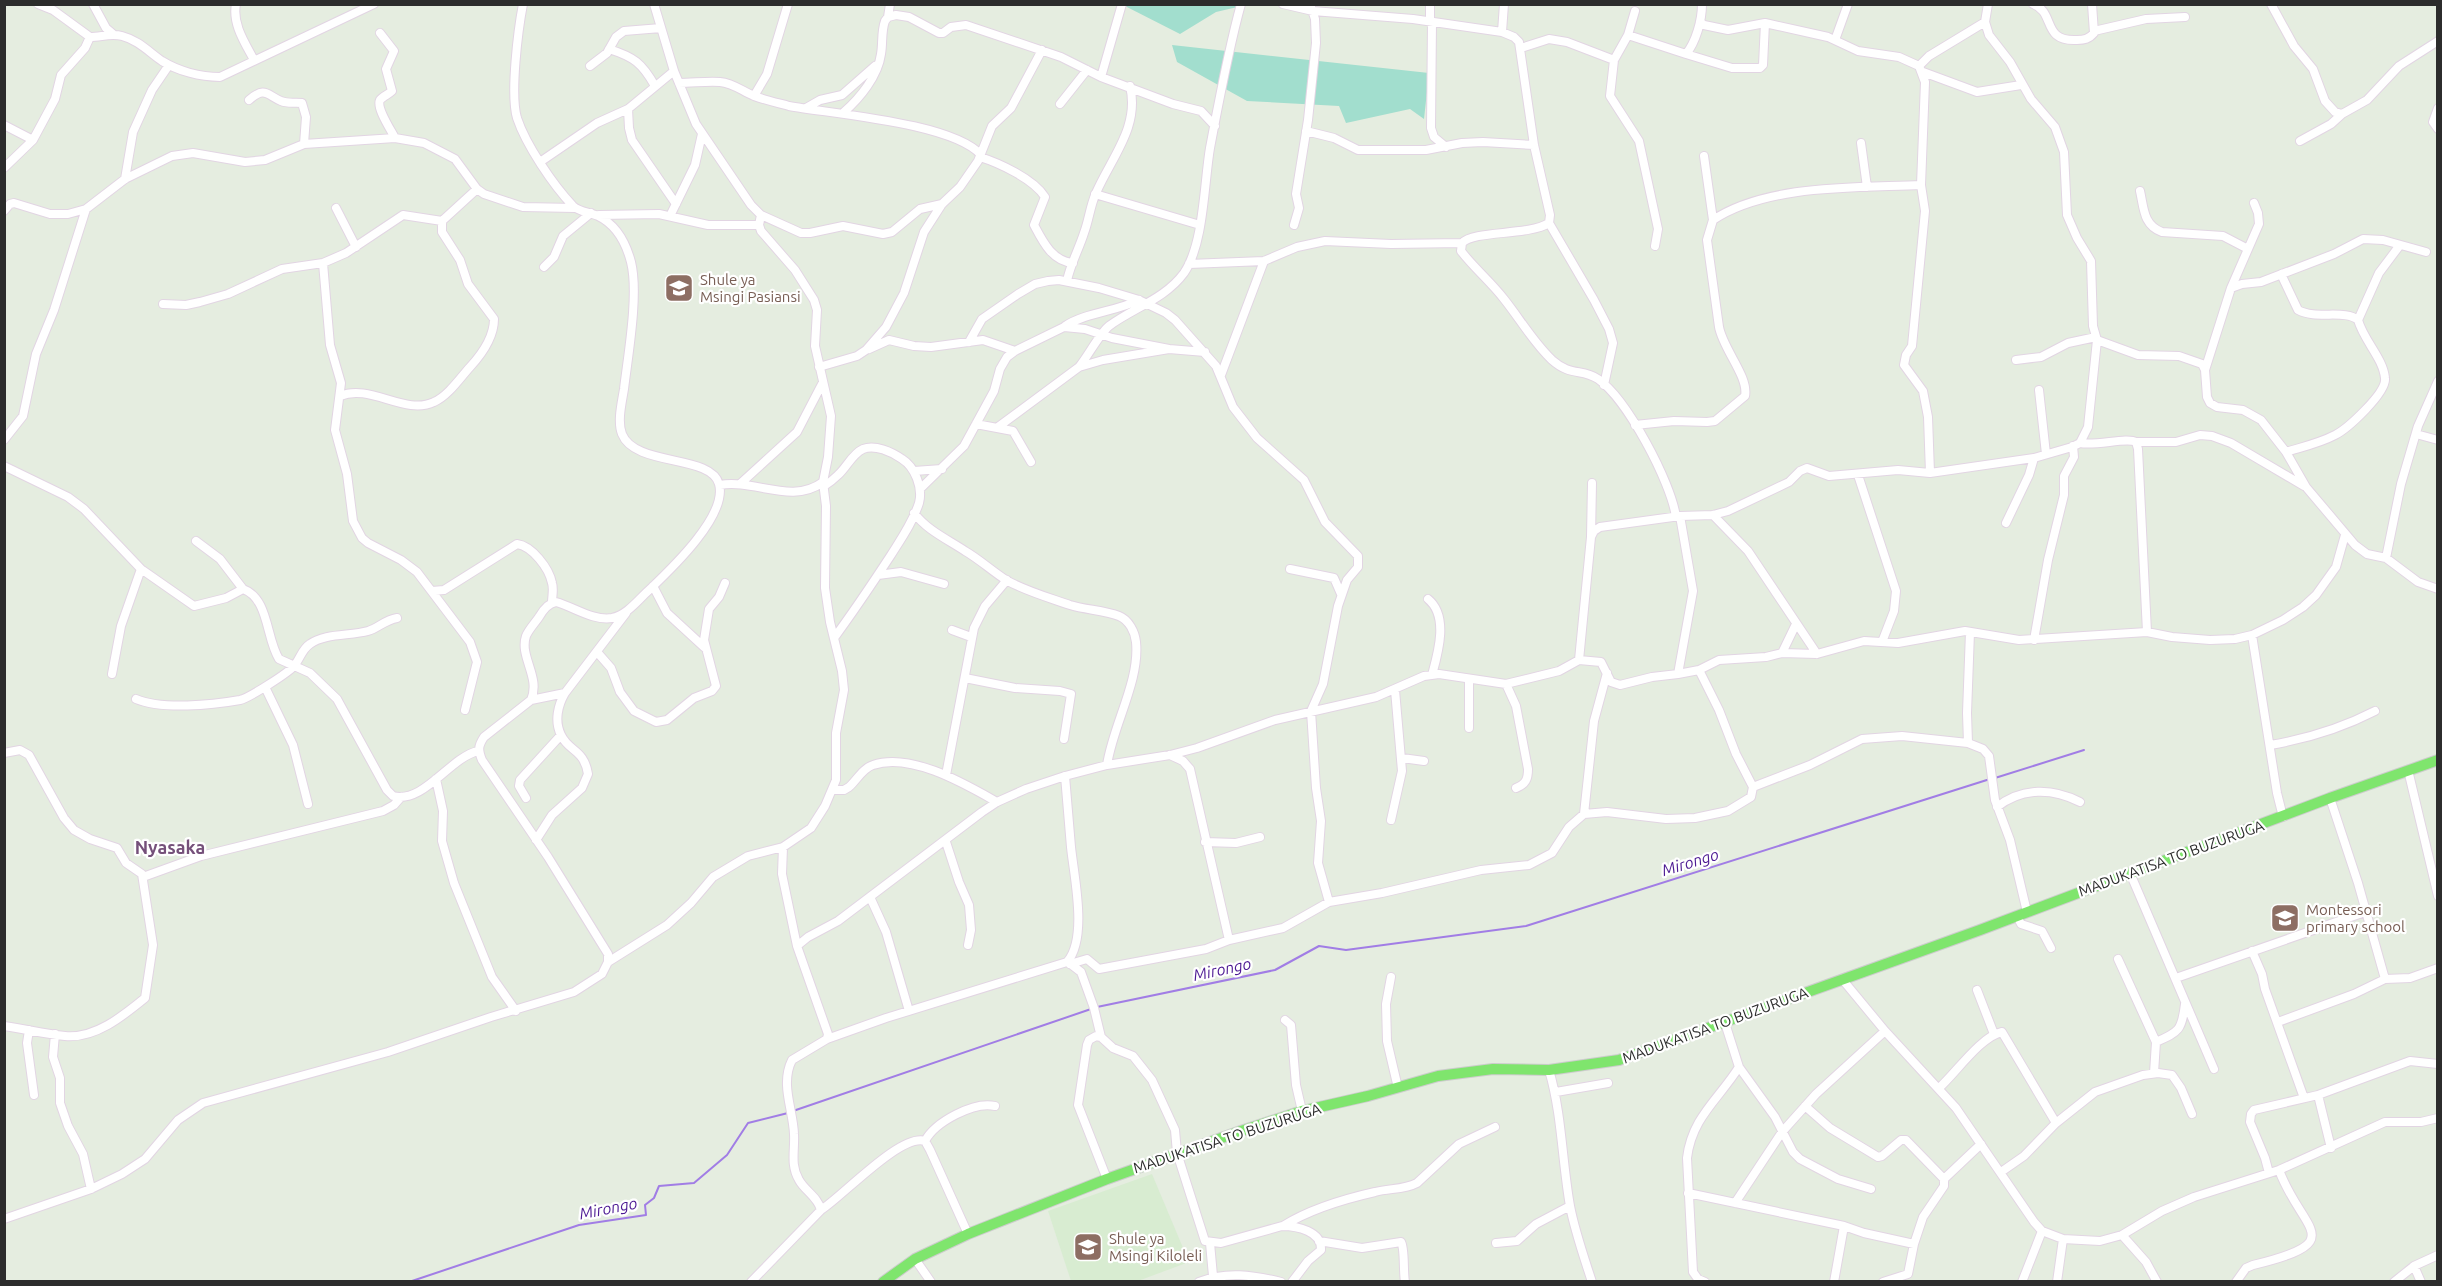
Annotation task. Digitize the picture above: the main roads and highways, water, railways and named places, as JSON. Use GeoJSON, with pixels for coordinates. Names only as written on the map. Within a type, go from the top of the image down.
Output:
{"type":"FeatureCollection","features":[{"type":"Feature","properties":{"kind":"main road","name":"MADUKATISA TO BUZURUGA"},"geometry":{"type":"LineString","coordinates":[[883,1281],[915,1259],[968,1234],[1177,1153],[1302,1111],[1466,1071],[1550,1070],[1619,1060],[2438,760]]}},
{"type":"Feature","properties":{"kind":"waterway","name":"Mirongo"},"geometry":{"type":"LineString","coordinates":[[1995,778],[2084,750]]}},
{"type":"Feature","properties":{"kind":"waterway","name":"Mirongo"},"geometry":{"type":"LineString","coordinates":[[1097,1007],[1275,970],[1319,946],[1346,950],[1526,926],[1990,779]]}},
{"type":"Feature","properties":{"kind":"waterway","name":"Mirongo"},"geometry":{"type":"LineString","coordinates":[[793,1111],[1091,1009]]}},
{"type":"Feature","properties":{"kind":"waterway","name":"Mirongo"},"geometry":{"type":"LineString","coordinates":[[409,1282],[579,1225],[646,1215],[645,1205],[654,1198],[659,1186],[694,1183],[727,1155],[748,1123],[788,1113]]}},
{"type":"Feature","properties":{"kind":"place","name":"Shule ya Msingi Pasiansi"},"geometry":{"type":"Point","coordinates":[679,288]}},
{"type":"Feature","properties":{"kind":"place","name":"Montessori primary school"},"geometry":{"type":"Point","coordinates":[2285,918]}},
{"type":"Feature","properties":{"kind":"place","name":"Shule ya Msingi Kiloleli"},"geometry":{"type":"Point","coordinates":[1088,1247]}},
{"type":"Feature","properties":{"kind":"district","name":"Nyasaka"},"geometry":{"type":"Point","coordinates":[170,847]}}]}
